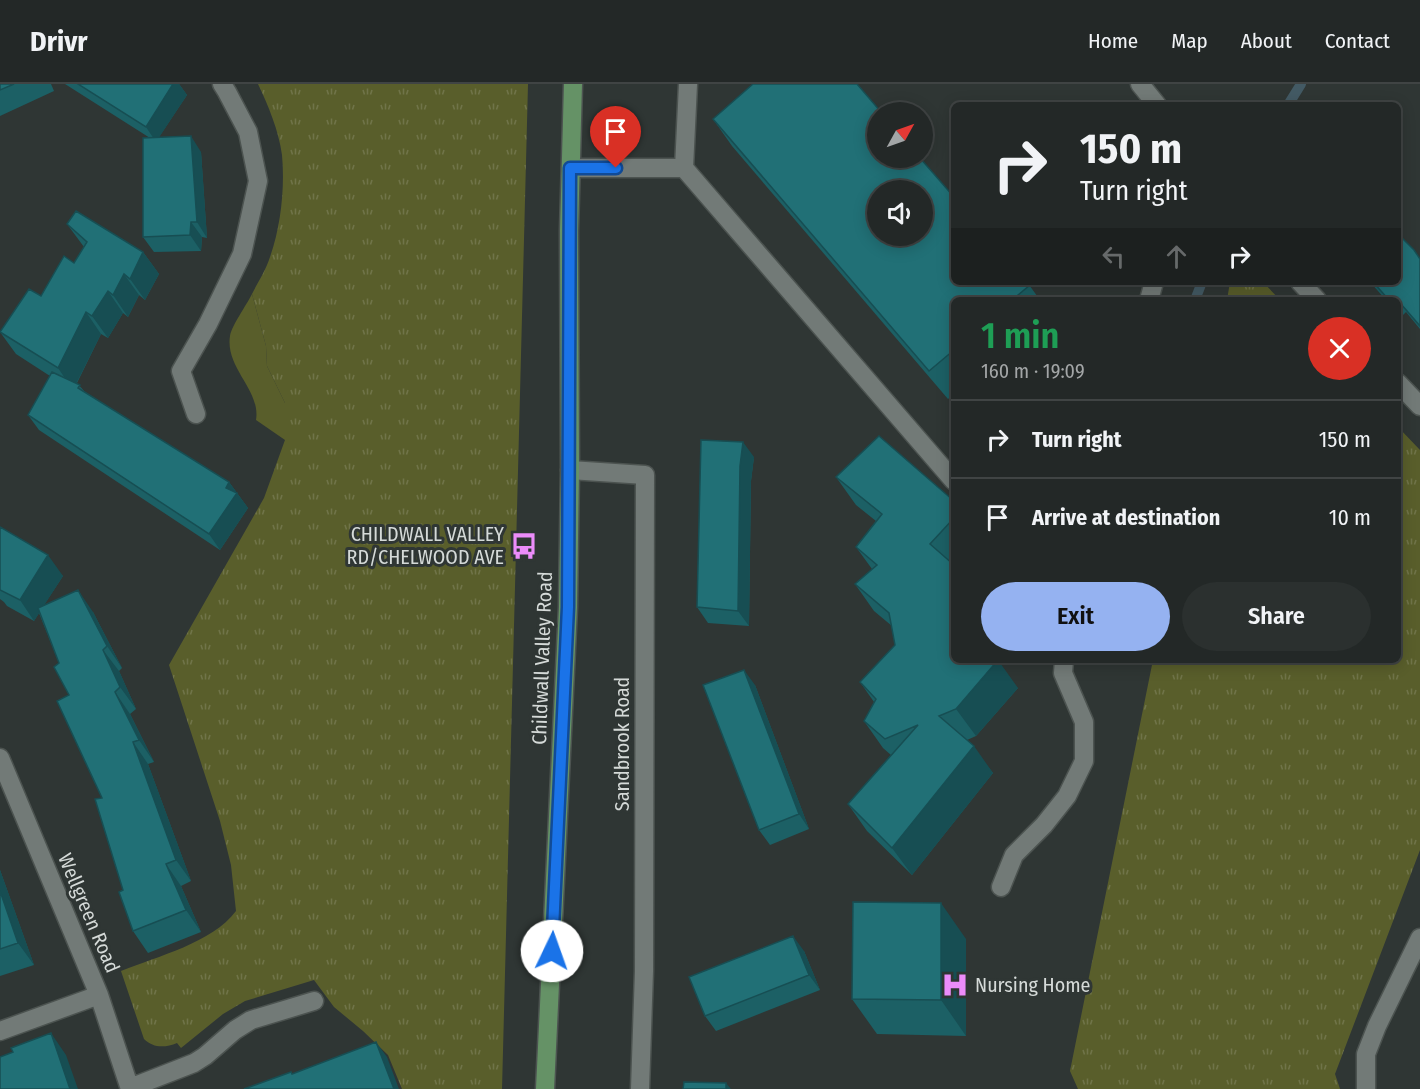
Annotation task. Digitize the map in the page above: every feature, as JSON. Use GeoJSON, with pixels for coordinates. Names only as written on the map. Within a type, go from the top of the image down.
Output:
{"type":"FeatureCollection","features":[{"type":"Feature","properties":{"kind":"main road","name":"Childwall Valley Road"},"geometry":{"type":"LineString","coordinates":[[545,1089],[568,619],[569,231],[573,84]]}},
{"type":"Feature","properties":{"kind":"street"},"geometry":{"type":"LineString","coordinates":[[196,414],[181,371],[208,324],[242,254],[258,182],[248,132],[222,84]]}},
{"type":"Feature","properties":{"kind":"street"},"geometry":{"type":"LineString","coordinates":[[688,84],[684,168],[951,478]]}},
{"type":"Feature","properties":{"kind":"street"},"geometry":{"type":"LineString","coordinates":[[1140,84],[1155,102]]}},
{"type":"Feature","properties":{"kind":"street"},"geometry":{"type":"LineString","coordinates":[[570,168],[684,168]]}},
{"type":"Feature","properties":{"kind":"street"},"geometry":{"type":"LineString","coordinates":[[1303,285],[1314,297]]}},
{"type":"Feature","properties":{"kind":"street"},"geometry":{"type":"LineString","coordinates":[[1401,386],[1420,406]]}},
{"type":"Feature","properties":{"kind":"street","name":"Sandbrook Road"},"geometry":{"type":"LineString","coordinates":[[570,470],[645,475],[644,971],[640,1089]]}},
{"type":"Feature","properties":{"kind":"street"},"geometry":{"type":"LineString","coordinates":[[1001,887],[1014,855],[1044,825],[1067,796],[1084,761],[1084,722],[1064,674],[1064,663]]}},
{"type":"Feature","properties":{"kind":"street","name":"Wellgreen Road"},"geometry":{"type":"LineString","coordinates":[[0,758],[99,995],[130,1089]]}},
{"type":"Feature","properties":{"kind":"street"},"geometry":{"type":"LineString","coordinates":[[1366,1089],[1366,1054],[1377,1026],[1420,938]]}},
{"type":"Feature","properties":{"kind":"street"},"geometry":{"type":"LineString","coordinates":[[0,1031],[99,995]]}},
{"type":"Feature","properties":{"kind":"street"},"geometry":{"type":"LineString","coordinates":[[130,1089],[194,1063],[251,1020],[314,1001]]}},
{"type":"Feature","properties":{"kind":"green space"},"geometry":{"type":"Polygon","coordinates":[[[258,84],[528,84],[502,1089],[402,1089],[388,1055],[334,1007],[314,980],[245,1001],[223,1014],[181,1048],[177,1043],[155,1046],[144,1039],[121,971],[199,940],[226,922],[236,911],[231,865],[220,821],[169,665],[264,498],[285,440],[285,403],[267,366],[266,346],[252,294],[274,245],[283,180],[282,155],[278,137],[258,84]]]}},
{"type":"Feature","properties":{"kind":"green space"},"geometry":{"type":"Polygon","coordinates":[[[1230,285],[1266,285],[1277,297],[1228,297],[1230,285]]]}},
{"type":"Feature","properties":{"kind":"green space"},"geometry":{"type":"Polygon","coordinates":[[[252,294],[266,346],[267,366],[285,403],[285,440],[256,420],[253,399],[237,369],[230,348],[231,332],[252,294]]]}},
{"type":"Feature","properties":{"kind":"green space"},"geometry":{"type":"Polygon","coordinates":[[[1401,430],[1420,450],[1420,850],[1335,1074],[1340,1089],[1078,1089],[1070,1071],[1152,663],[1401,663],[1401,430]]]}},
{"type":"Feature","properties":{"kind":"building"},"geometry":{"type":"Polygon","coordinates":[[[0,84],[14,84],[0,90],[0,84]]]}},
{"type":"Feature","properties":{"kind":"building"},"geometry":{"type":"Polygon","coordinates":[[[78,84],[173,84],[146,127],[78,84]]]}},
{"type":"Feature","properties":{"kind":"building"},"geometry":{"type":"Polygon","coordinates":[[[753,84],[857,84],[872,102],[867,102],[867,168],[929,168],[951,194],[951,285],[1030,285],[1016,297],[951,297],[951,353],[929,371],[713,119],[753,84]]]}},
{"type":"Feature","properties":{"kind":"building"},"geometry":{"type":"Polygon","coordinates":[[[191,136],[197,222],[191,222],[190,235],[143,237],[143,138],[191,136]]]}},
{"type":"Feature","properties":{"kind":"building"},"geometry":{"type":"Polygon","coordinates":[[[76,211],[143,252],[130,279],[124,274],[113,295],[108,291],[92,316],[86,312],[58,368],[0,332],[29,289],[41,296],[64,256],[74,263],[87,242],[67,224],[76,211]]]}},
{"type":"Feature","properties":{"kind":"building"},"geometry":{"type":"Polygon","coordinates":[[[1401,237],[1420,259],[1420,326],[1401,304],[1401,297],[1386,297],[1376,285],[1401,285],[1401,237]]]}},
{"type":"Feature","properties":{"kind":"building"},"geometry":{"type":"Polygon","coordinates":[[[52,372],[80,385],[78,388],[229,482],[226,488],[237,493],[209,534],[28,415],[52,372]]]}},
{"type":"Feature","properties":{"kind":"building"},"geometry":{"type":"Polygon","coordinates":[[[879,436],[951,498],[951,521],[930,544],[951,562],[951,663],[995,663],[956,709],[939,716],[974,746],[892,848],[848,804],[918,725],[885,739],[864,721],[876,699],[860,682],[895,645],[889,613],[855,584],[877,565],[856,547],[882,514],[836,477],[879,436]]]}},
{"type":"Feature","properties":{"kind":"building"},"geometry":{"type":"Polygon","coordinates":[[[701,440],[743,442],[740,466],[738,611],[697,607],[701,440]]]}},
{"type":"Feature","properties":{"kind":"building"},"geometry":{"type":"Polygon","coordinates":[[[0,527],[48,555],[20,600],[0,590],[0,527]]]}},
{"type":"Feature","properties":{"kind":"building"},"geometry":{"type":"Polygon","coordinates":[[[78,590],[107,646],[103,650],[120,687],[115,692],[139,740],[133,742],[176,860],[166,864],[186,910],[133,931],[119,892],[123,890],[95,799],[102,798],[57,701],[69,695],[54,667],[59,663],[38,608],[78,590]]]}},
{"type":"Feature","properties":{"kind":"building"},"geometry":{"type":"Polygon","coordinates":[[[744,670],[799,814],[759,830],[703,685],[744,670]]]}},
{"type":"Feature","properties":{"kind":"building"},"geometry":{"type":"Polygon","coordinates":[[[0,891],[18,943],[0,949],[0,891]]]}},
{"type":"Feature","properties":{"kind":"building"},"geometry":{"type":"Polygon","coordinates":[[[853,902],[941,903],[941,1000],[852,999],[853,902]]]}},
{"type":"Feature","properties":{"kind":"building"},"geometry":{"type":"Polygon","coordinates":[[[793,936],[809,975],[705,1016],[689,977],[793,936]]]}},
{"type":"Feature","properties":{"kind":"building"},"geometry":{"type":"Polygon","coordinates":[[[51,1033],[70,1089],[0,1089],[0,1057],[13,1052],[11,1048],[51,1033]]]}},
{"type":"Feature","properties":{"kind":"building"},"geometry":{"type":"Polygon","coordinates":[[[376,1042],[394,1089],[244,1089],[291,1072],[292,1074],[376,1042]]]}},
{"type":"Feature","properties":{"kind":"building"},"geometry":{"type":"Polygon","coordinates":[[[684,1082],[726,1083],[726,1089],[683,1089],[684,1082]]]}},
{"type":"Feature","properties":{"kind":"waterway"},"geometry":{"type":"LineString","coordinates":[[1290,102],[1301,84]]}},
{"type":"Feature","properties":{"kind":"waterway"},"geometry":{"type":"LineString","coordinates":[[1196,297],[1201,285]]}},
{"type":"Feature","properties":{"kind":"place","name":"CHILDWALL VALLEY RD/CHELWOOD AVE"},"geometry":{"type":"Point","coordinates":[524,546]}},
{"type":"Feature","properties":{"kind":"place","name":"Nursing Home"},"geometry":{"type":"Point","coordinates":[955,985]}},
{"type":"Feature","properties":{"kind":"route"},"geometry":{"type":"LineString","coordinates":[[552,951],[568,607],[570,168],[616,168]]}}]}
